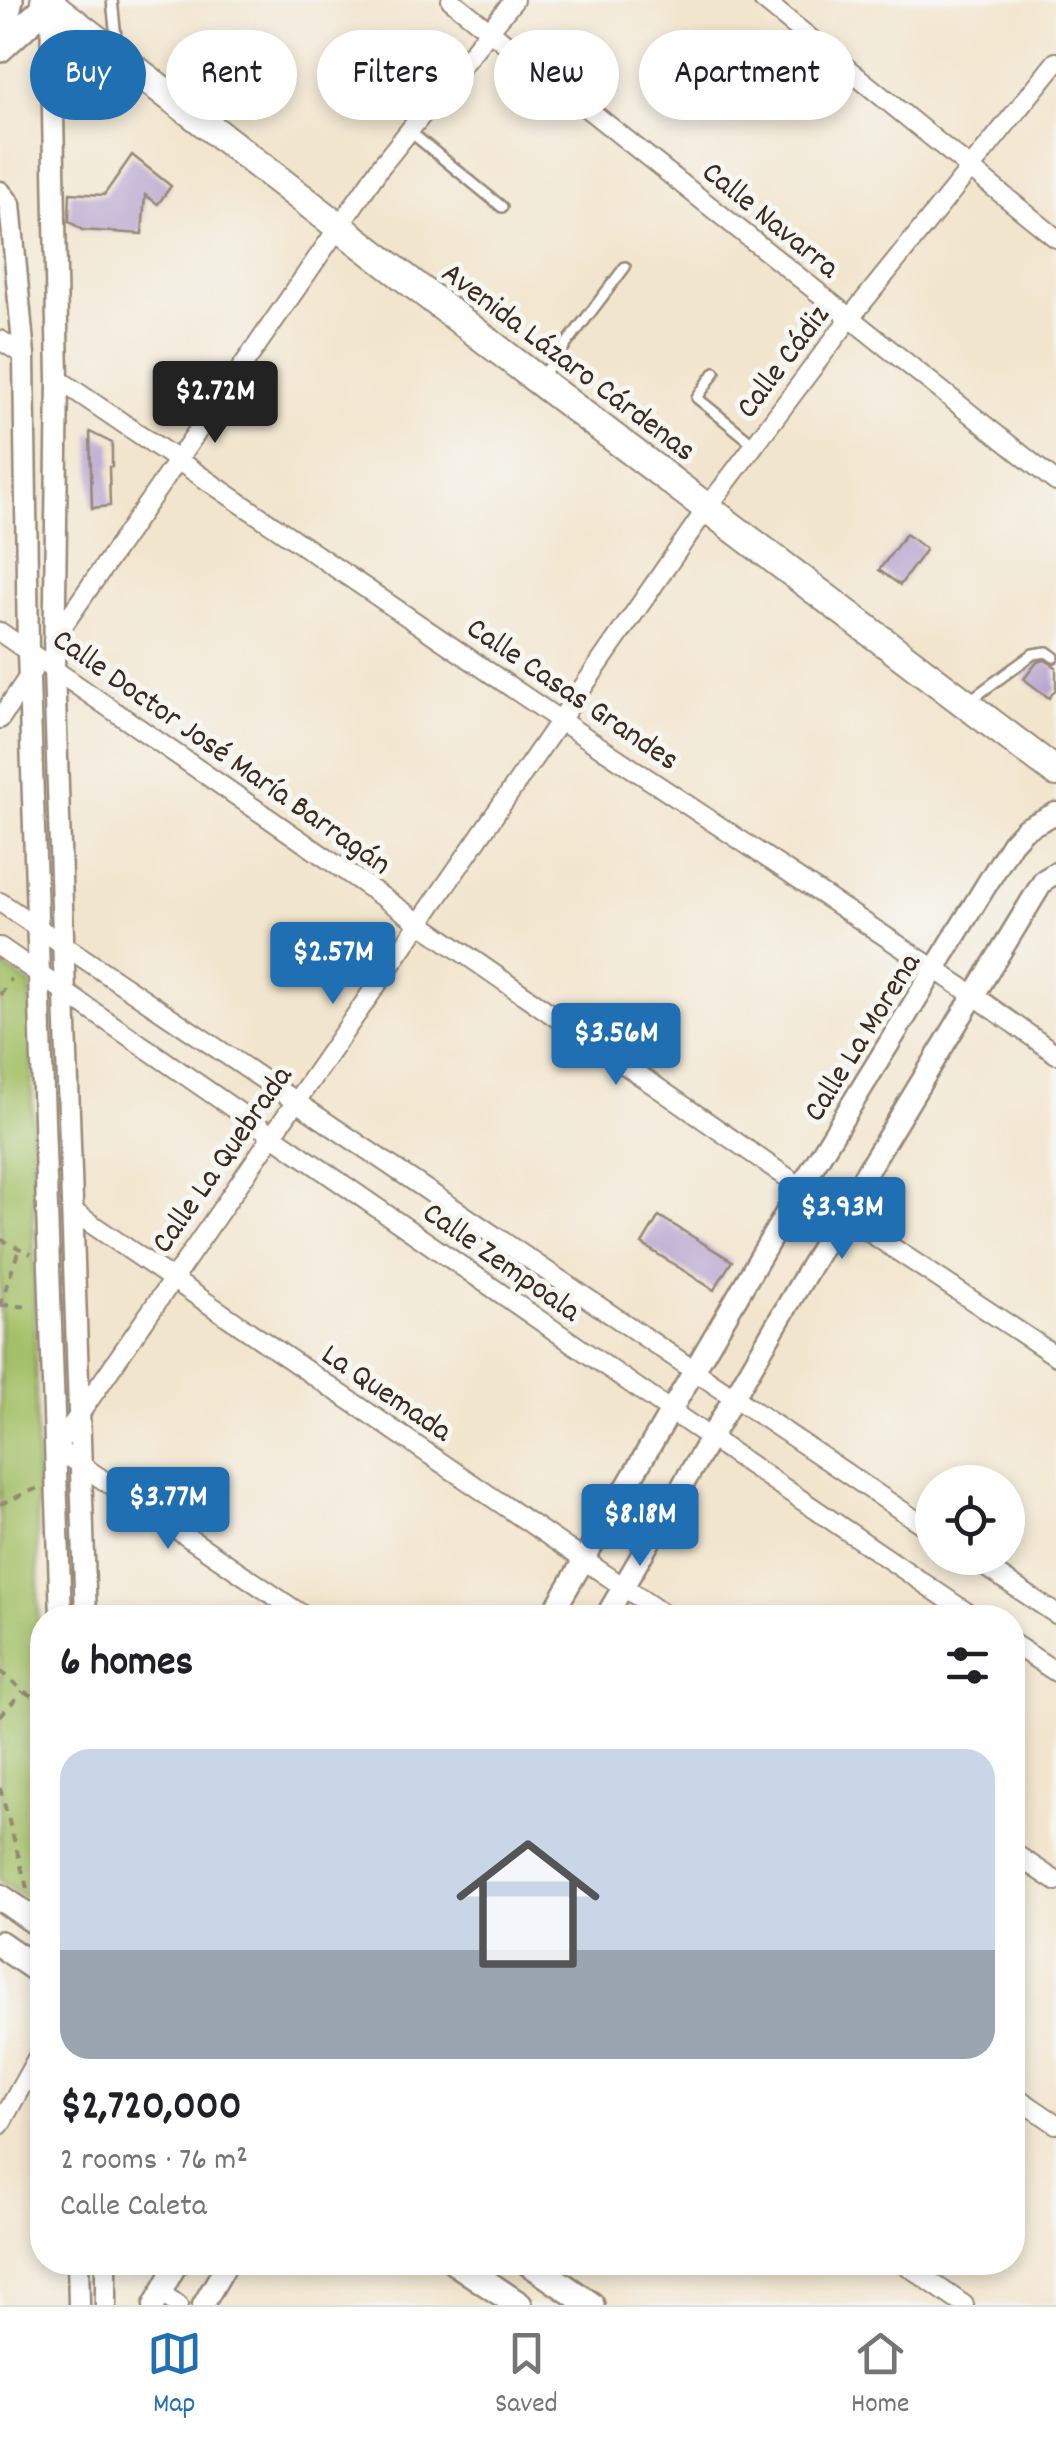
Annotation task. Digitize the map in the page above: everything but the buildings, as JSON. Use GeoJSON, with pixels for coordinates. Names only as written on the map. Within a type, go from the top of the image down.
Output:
{"type":"FeatureCollection","features":[{"type":"Feature","properties":{"kind":"main road"},"geometry":{"type":"LineString","coordinates":[[0,46],[4,2]]}},
{"type":"Feature","properties":{"kind":"main road","name":"Avenida Lázaro Cárdenas"},"geometry":{"type":"LineString","coordinates":[[50,2],[85,30]]}},
{"type":"Feature","properties":{"kind":"main road"},"geometry":{"type":"LineString","coordinates":[[0,46],[50,2]]}},
{"type":"Feature","properties":{"kind":"main road","name":"Avenida Lázaro Cárdenas"},"geometry":{"type":"LineString","coordinates":[[146,78],[538,381],[1056,772]]}},
{"type":"Feature","properties":{"kind":"main road"},"geometry":{"type":"LineString","coordinates":[[0,1897],[30,1918]]}},
{"type":"Feature","properties":{"kind":"main road"},"geometry":{"type":"LineString","coordinates":[[0,1944],[30,1965]]}},
{"type":"Feature","properties":{"kind":"main road"},"geometry":{"type":"LineString","coordinates":[[474,2275],[519,2305]]}},
{"type":"Feature","properties":{"kind":"main road"},"geometry":{"type":"LineString","coordinates":[[547,2275],[590,2305]]}},
{"type":"Feature","properties":{"kind":"street","name":"Calle Navarra"},"geometry":{"type":"LineString","coordinates":[[451,0],[1056,482]]}},
{"type":"Feature","properties":{"kind":"street"},"geometry":{"type":"LineString","coordinates":[[0,719],[408,130],[514,0]]}},
{"type":"Feature","properties":{"kind":"street"},"geometry":{"type":"LineString","coordinates":[[763,0],[1056,238]]}},
{"type":"Feature","properties":{"kind":"street"},"geometry":{"type":"LineString","coordinates":[[50,2],[58,379],[54,638]]}},
{"type":"Feature","properties":{"kind":"street","name":"Calle Cádiz"},"geometry":{"type":"LineString","coordinates":[[708,508],[850,318],[1056,62]]}},
{"type":"Feature","properties":{"kind":"street"},"geometry":{"type":"LineString","coordinates":[[5,198],[24,355],[38,664],[39,975],[61,1605]]}},
{"type":"Feature","properties":{"kind":"street"},"geometry":{"type":"LineString","coordinates":[[0,340],[24,355]]}},
{"type":"Feature","properties":{"kind":"street","name":"Calle Casas Grandes"},"geometry":{"type":"LineString","coordinates":[[58,379],[558,719],[976,996],[1056,1054]]}},
{"type":"Feature","properties":{"kind":"street","name":"Calle La Quebrada"},"geometry":{"type":"LineString","coordinates":[[56,1448],[708,508]]}},
{"type":"Feature","properties":{"kind":"street","name":"Calle Doctor José María Barragán"},"geometry":{"type":"LineString","coordinates":[[0,632],[38,664],[800,1187],[1056,1356]]}},
{"type":"Feature","properties":{"kind":"street"},"geometry":{"type":"LineString","coordinates":[[38,664],[64,947],[86,1605]]}},
{"type":"Feature","properties":{"kind":"street","name":"Calle La Morena"},"geometry":{"type":"LineString","coordinates":[[558,1605],[800,1187],[1012,844],[1025,830],[1056,813]]}},
{"type":"Feature","properties":{"kind":"street"},"geometry":{"type":"LineString","coordinates":[[613,1605],[841,1214],[1044,880],[1056,873]]}},
{"type":"Feature","properties":{"kind":"street","name":"Calle Zempoala"},"geometry":{"type":"LineString","coordinates":[[0,902],[915,1519]]}},
{"type":"Feature","properties":{"kind":"street","name":"Calle Zempoala"},"geometry":{"type":"LineString","coordinates":[[0,947],[957,1605]]}},
{"type":"Feature","properties":{"kind":"street","name":"La Quemada"},"geometry":{"type":"LineString","coordinates":[[74,1212],[651,1605]]}},
{"type":"Feature","properties":{"kind":"street"},"geometry":{"type":"LineString","coordinates":[[56,1448],[288,1605]]}},
{"type":"Feature","properties":{"kind":"street"},"geometry":{"type":"LineString","coordinates":[[998,1575],[1056,1614]]}},
{"type":"Feature","properties":{"kind":"street"},"geometry":{"type":"LineString","coordinates":[[1025,1652],[1056,1672]]}},
{"type":"Feature","properties":{"kind":"street"},"geometry":{"type":"LineString","coordinates":[[1025,1861],[1056,1882]]}},
{"type":"Feature","properties":{"kind":"street"},"geometry":{"type":"LineString","coordinates":[[0,2125],[30,2071]]}},
{"type":"Feature","properties":{"kind":"street"},"geometry":{"type":"LineString","coordinates":[[1025,2103],[1056,2124]]}},
{"type":"Feature","properties":{"kind":"street"},"geometry":{"type":"LineString","coordinates":[[78,2275],[79,2305]]}},
{"type":"Feature","properties":{"kind":"street"},"geometry":{"type":"LineString","coordinates":[[106,2275],[106,2305]]}},
{"type":"Feature","properties":{"kind":"street"},"geometry":{"type":"LineString","coordinates":[[164,2301],[173,2275]]}},
{"type":"Feature","properties":{"kind":"street"},"geometry":{"type":"LineString","coordinates":[[203,2305],[220,2275]]}},
{"type":"Feature","properties":{"kind":"street"},"geometry":{"type":"LineString","coordinates":[[921,2275],[964,2305]]}},
{"type":"Feature","properties":{"kind":"lane"},"geometry":{"type":"LineString","coordinates":[[112,0],[115,30]]}},
{"type":"Feature","properties":{"kind":"lane"},"geometry":{"type":"LineString","coordinates":[[408,130],[502,207]]}},
{"type":"Feature","properties":{"kind":"lane"},"geometry":{"type":"LineString","coordinates":[[538,381],[625,266]]}},
{"type":"Feature","properties":{"kind":"lane"},"geometry":{"type":"LineString","coordinates":[[715,372],[697,398],[755,445]]}},
{"type":"Feature","properties":{"kind":"lane"},"geometry":{"type":"LineString","coordinates":[[965,703],[1032,654],[1046,652],[1054,657]]}},
{"type":"Feature","properties":{"kind":"path"},"geometry":{"type":"LineString","coordinates":[[0,1239],[49,1263]]}},
{"type":"Feature","properties":{"kind":"path"},"geometry":{"type":"LineString","coordinates":[[19,1248],[0,1305],[51,1309]]}},
{"type":"Feature","properties":{"kind":"path"},"geometry":{"type":"LineString","coordinates":[[0,1504],[56,1480]]}},
{"type":"Feature","properties":{"kind":"path"},"geometry":{"type":"LineString","coordinates":[[0,1671],[30,1695]]}},
{"type":"Feature","properties":{"kind":"path"},"geometry":{"type":"LineString","coordinates":[[0,1716],[23,1691]]}},
{"type":"Feature","properties":{"kind":"path"},"geometry":{"type":"LineString","coordinates":[[0,1788],[30,1893]]}},
{"type":"Feature","properties":{"kind":"green space"},"geometry":{"type":"Polygon","coordinates":[[[0,964],[31,985],[38,1605],[30,1605],[30,1901],[0,1881],[0,964]]]}}]}
